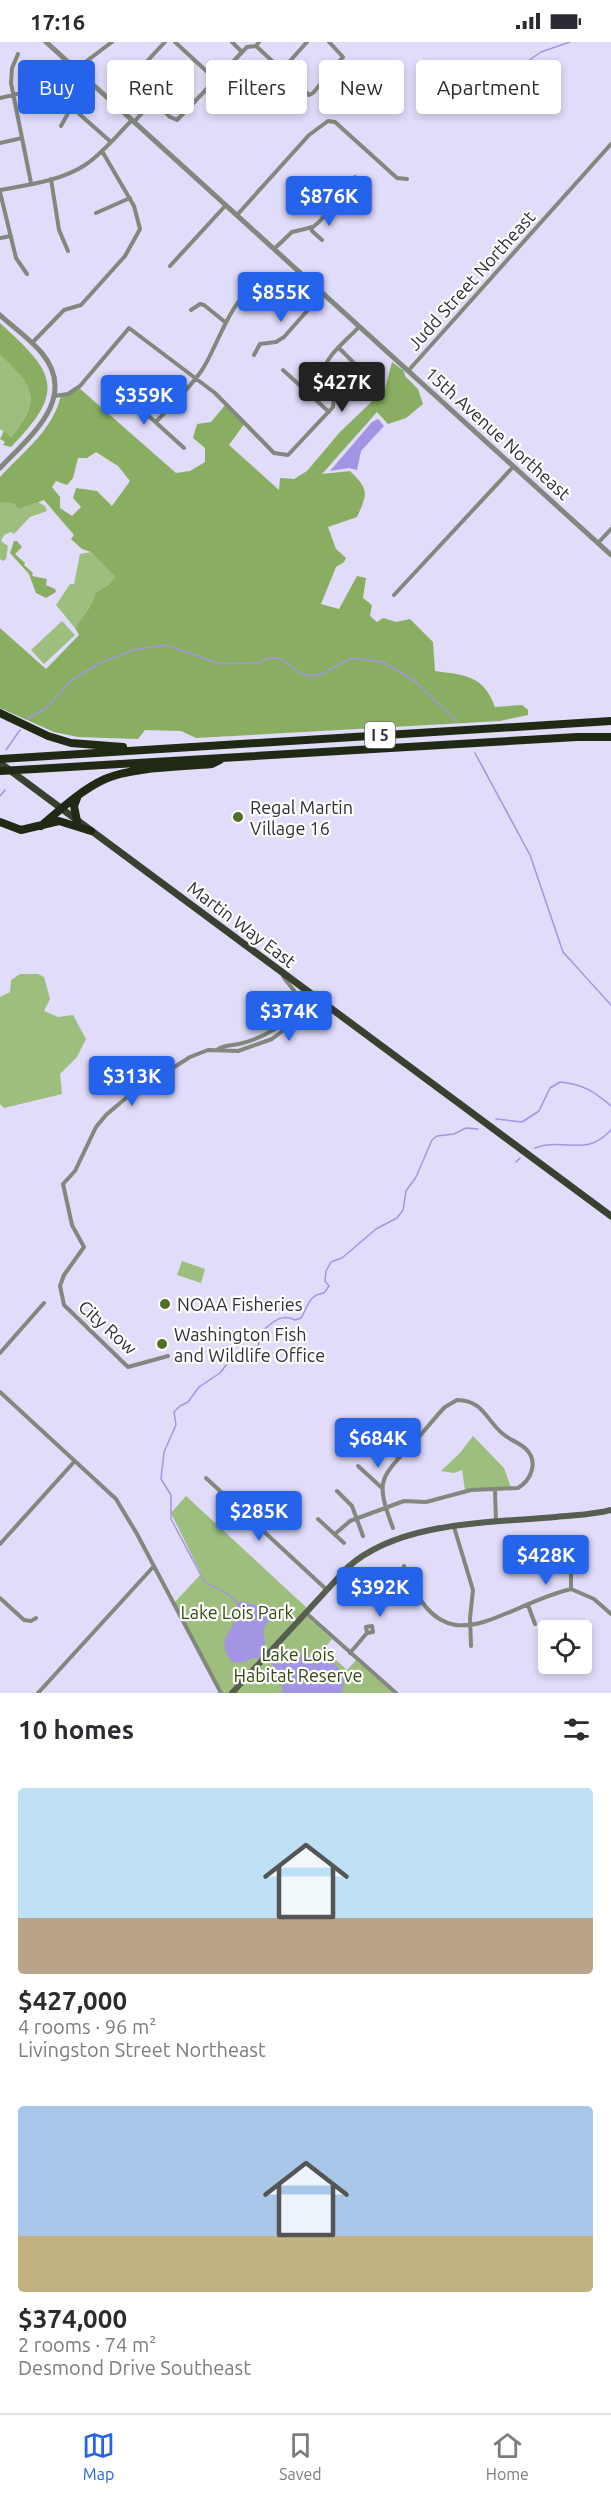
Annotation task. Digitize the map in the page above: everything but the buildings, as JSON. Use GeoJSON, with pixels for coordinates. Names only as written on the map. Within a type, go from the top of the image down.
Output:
{"type":"FeatureCollection","features":[{"type":"Feature","properties":{"kind":"highway"},"geometry":{"type":"LineString","coordinates":[[0,713],[48,736],[71,743],[148,749]]}},
{"type":"Feature","properties":{"kind":"highway","name":"I 5"},"geometry":{"type":"LineString","coordinates":[[0,759],[611,721]]}},
{"type":"Feature","properties":{"kind":"highway","name":"I 5"},"geometry":{"type":"LineString","coordinates":[[0,771],[577,736],[611,736]]}},
{"type":"Feature","properties":{"kind":"highway"},"geometry":{"type":"LineString","coordinates":[[41,826],[77,796],[107,778],[126,773],[212,764],[224,758]]}},
{"type":"Feature","properties":{"kind":"highway"},"geometry":{"type":"LineString","coordinates":[[77,796],[74,806],[77,821]]}},
{"type":"Feature","properties":{"kind":"highway"},"geometry":{"type":"LineString","coordinates":[[0,822],[21,830],[59,821],[91,831]]}},
{"type":"Feature","properties":{"kind":"main road","name":"Martin Way East"},"geometry":{"type":"LineString","coordinates":[[0,763],[611,1216]]}},
{"type":"Feature","properties":{"kind":"main road"},"geometry":{"type":"LineString","coordinates":[[232,1693],[359,1557],[384,1542],[454,1527],[611,1510]]}},
{"type":"Feature","properties":{"kind":"street","name":"15th Avenue Northeast"},"geometry":{"type":"LineString","coordinates":[[46,42],[66,60]]}},
{"type":"Feature","properties":{"kind":"street"},"geometry":{"type":"LineString","coordinates":[[88,60],[112,42]]}},
{"type":"Feature","properties":{"kind":"street"},"geometry":{"type":"LineString","coordinates":[[149,60],[165,42]]}},
{"type":"Feature","properties":{"kind":"street"},"geometry":{"type":"LineString","coordinates":[[175,42],[206,71]]}},
{"type":"Feature","properties":{"kind":"street"},"geometry":{"type":"LineString","coordinates":[[232,42],[242,52]]}},
{"type":"Feature","properties":{"kind":"street"},"geometry":{"type":"LineString","coordinates":[[291,60],[307,42]]}},
{"type":"Feature","properties":{"kind":"street"},"geometry":{"type":"LineString","coordinates":[[307,94],[311,94],[344,57],[329,42]]}},
{"type":"Feature","properties":{"kind":"street"},"geometry":{"type":"LineString","coordinates":[[234,60],[247,47],[257,44],[271,60]]}},
{"type":"Feature","properties":{"kind":"street"},"geometry":{"type":"LineString","coordinates":[[18,54],[12,68],[12,95],[31,183]]}},
{"type":"Feature","properties":{"kind":"street","name":"15th Avenue Northeast"},"geometry":{"type":"LineString","coordinates":[[95,86],[611,555]]}},
{"type":"Feature","properties":{"kind":"street"},"geometry":{"type":"LineString","coordinates":[[194,104],[206,90]]}},
{"type":"Feature","properties":{"kind":"street"},"geometry":{"type":"LineString","coordinates":[[0,98],[18,94]]}},
{"type":"Feature","properties":{"kind":"street"},"geometry":{"type":"LineString","coordinates":[[61,126],[68,114]]}},
{"type":"Feature","properties":{"kind":"street"},"geometry":{"type":"LineString","coordinates":[[81,114],[111,142]]}},
{"type":"Feature","properties":{"kind":"street"},"geometry":{"type":"LineString","coordinates":[[27,274],[16,258],[0,191],[76,171],[102,152],[140,114]]}},
{"type":"Feature","properties":{"kind":"street"},"geometry":{"type":"LineString","coordinates":[[167,114],[177,120],[186,114]]}},
{"type":"Feature","properties":{"kind":"street"},"geometry":{"type":"LineString","coordinates":[[237,215],[309,135],[328,121],[335,122],[397,178],[407,179]]}},
{"type":"Feature","properties":{"kind":"street"},"geometry":{"type":"LineString","coordinates":[[0,143],[22,138]]}},
{"type":"Feature","properties":{"kind":"street","name":"Judd Street Northeast"},"geometry":{"type":"LineString","coordinates":[[408,371],[611,144]]}},
{"type":"Feature","properties":{"kind":"street"},"geometry":{"type":"LineString","coordinates":[[32,343],[64,310],[81,305],[125,256],[140,229],[130,198],[102,152]]}},
{"type":"Feature","properties":{"kind":"street"},"geometry":{"type":"LineString","coordinates":[[274,249],[292,232],[311,227],[351,186],[355,177]]}},
{"type":"Feature","properties":{"kind":"street"},"geometry":{"type":"LineString","coordinates":[[51,179],[60,230],[68,251]]}},
{"type":"Feature","properties":{"kind":"street"},"geometry":{"type":"LineString","coordinates":[[311,189],[332,207]]}},
{"type":"Feature","properties":{"kind":"street"},"geometry":{"type":"LineString","coordinates":[[96,213],[130,198]]}},
{"type":"Feature","properties":{"kind":"street"},"geometry":{"type":"LineString","coordinates":[[170,266],[226,205]]}},
{"type":"Feature","properties":{"kind":"street"},"geometry":{"type":"LineString","coordinates":[[311,227],[312,231],[322,240]]}},
{"type":"Feature","properties":{"kind":"street"},"geometry":{"type":"LineString","coordinates":[[0,238],[11,236]]}},
{"type":"Feature","properties":{"kind":"street"},"geometry":{"type":"LineString","coordinates":[[156,422],[197,378],[225,322],[254,286],[261,283]]}},
{"type":"Feature","properties":{"kind":"street"},"geometry":{"type":"LineString","coordinates":[[254,355],[260,344],[276,342],[284,337],[322,294]]}},
{"type":"Feature","properties":{"kind":"street"},"geometry":{"type":"LineString","coordinates":[[191,310],[200,304],[204,305],[225,322]]}},
{"type":"Feature","properties":{"kind":"street"},"geometry":{"type":"LineString","coordinates":[[0,315],[41,352],[51,367],[54,396],[47,417],[0,468]]}},
{"type":"Feature","properties":{"kind":"street"},"geometry":{"type":"LineString","coordinates":[[54,396],[68,394],[80,386],[129,328],[197,378],[274,453],[284,456],[293,452],[333,407],[334,398],[325,383],[324,370],[329,359],[359,327]]}},
{"type":"Feature","properties":{"kind":"street"},"geometry":{"type":"LineString","coordinates":[[339,348],[357,366],[358,372]]}},
{"type":"Feature","properties":{"kind":"street"},"geometry":{"type":"LineString","coordinates":[[283,370],[329,412]]}},
{"type":"Feature","properties":{"kind":"street"},"geometry":{"type":"LineString","coordinates":[[119,389],[183,447]]}},
{"type":"Feature","properties":{"kind":"street"},"geometry":{"type":"LineString","coordinates":[[394,595],[513,467]]}},
{"type":"Feature","properties":{"kind":"street"},"geometry":{"type":"LineString","coordinates":[[598,543],[611,529]]}},
{"type":"Feature","properties":{"kind":"street"},"geometry":{"type":"LineString","coordinates":[[281,973],[299,997],[300,1004],[295,1014]]}},
{"type":"Feature","properties":{"kind":"street"},"geometry":{"type":"LineString","coordinates":[[216,1051],[222,1046],[243,1043],[265,1035],[295,1014],[314,996]]}},
{"type":"Feature","properties":{"kind":"street"},"geometry":{"type":"LineString","coordinates":[[216,1051],[238,1051],[272,1039],[297,1020],[314,996]]}},
{"type":"Feature","properties":{"kind":"street","name":"City Row"},"geometry":{"type":"LineString","coordinates":[[168,1356],[128,1367],[64,1305],[60,1286],[64,1275],[84,1247],[72,1225],[63,1184],[75,1171],[96,1127],[115,1107],[178,1063],[208,1050],[216,1051]]}},
{"type":"Feature","properties":{"kind":"street"},"geometry":{"type":"LineString","coordinates":[[0,1353],[44,1303]]}},
{"type":"Feature","properties":{"kind":"street"},"geometry":{"type":"LineString","coordinates":[[0,1392],[116,1499],[221,1693]]}},
{"type":"Feature","properties":{"kind":"street"},"geometry":{"type":"LineString","coordinates":[[335,1534],[350,1521],[357,1518],[386,1508],[404,1501],[416,1503],[471,1490],[512,1490],[527,1481],[532,1472],[531,1457],[527,1450],[496,1427],[483,1410],[467,1400],[457,1400],[445,1407],[389,1468],[383,1488],[386,1508],[393,1528]]}},
{"type":"Feature","properties":{"kind":"street"},"geometry":{"type":"LineString","coordinates":[[382,1443],[399,1458]]}},
{"type":"Feature","properties":{"kind":"street"},"geometry":{"type":"LineString","coordinates":[[0,1544],[74,1462]]}},
{"type":"Feature","properties":{"kind":"street"},"geometry":{"type":"LineString","coordinates":[[358,1466],[383,1488]]}},
{"type":"Feature","properties":{"kind":"street"},"geometry":{"type":"LineString","coordinates":[[206,1478],[327,1590]]}},
{"type":"Feature","properties":{"kind":"street"},"geometry":{"type":"LineString","coordinates":[[337,1491],[352,1506],[363,1536]]}},
{"type":"Feature","properties":{"kind":"street"},"geometry":{"type":"LineString","coordinates":[[495,1491],[496,1522]]}},
{"type":"Feature","properties":{"kind":"street"},"geometry":{"type":"LineString","coordinates":[[318,1519],[344,1543]]}},
{"type":"Feature","properties":{"kind":"street"},"geometry":{"type":"LineString","coordinates":[[454,1527],[473,1590],[471,1646]]}},
{"type":"Feature","properties":{"kind":"street"},"geometry":{"type":"LineString","coordinates":[[571,1552],[571,1589]]}},
{"type":"Feature","properties":{"kind":"street"},"geometry":{"type":"LineString","coordinates":[[38,1693],[154,1566]]}},
{"type":"Feature","properties":{"kind":"street"},"geometry":{"type":"LineString","coordinates":[[404,1566],[420,1602],[442,1621],[470,1625],[483,1623],[571,1589],[594,1599],[611,1614]]}},
{"type":"Feature","properties":{"kind":"street"},"geometry":{"type":"LineString","coordinates":[[0,1598],[24,1620],[31,1621],[36,1618]]}},
{"type":"Feature","properties":{"kind":"street"},"geometry":{"type":"LineString","coordinates":[[528,1605],[535,1624]]}},
{"type":"Feature","properties":{"kind":"street"},"geometry":{"type":"LineString","coordinates":[[305,1613],[396,1693]]}},
{"type":"Feature","properties":{"kind":"street"},"geometry":{"type":"LineString","coordinates":[[350,1653],[367,1632]]}},
{"type":"Feature","properties":{"kind":"green space"},"geometry":{"type":"Polygon","coordinates":[[[0,323],[33,355],[47,382],[47,396],[41,411],[11,447],[3,445],[5,442],[0,439],[4,431],[11,437],[21,424],[30,402],[30,393],[20,375],[0,355],[0,323]]]}},
{"type":"Feature","properties":{"kind":"green space"},"geometry":{"type":"Polygon","coordinates":[[[0,355],[20,375],[30,393],[27,413],[11,437],[0,429],[0,355]]]}},
{"type":"Feature","properties":{"kind":"green space"},"geometry":{"type":"Polygon","coordinates":[[[392,362],[404,371],[405,376],[418,389],[423,404],[406,418],[388,424],[377,412],[322,474],[350,471],[361,483],[365,497],[357,517],[328,527],[336,549],[346,558],[336,567],[321,604],[339,609],[357,576],[366,578],[363,598],[372,605],[370,616],[377,622],[383,618],[396,622],[410,619],[433,642],[435,671],[472,678],[485,688],[495,707],[522,705],[528,710],[528,715],[500,721],[196,738],[181,731],[145,730],[138,739],[78,737],[54,732],[0,708],[0,628],[46,669],[79,635],[75,628],[95,593],[108,585],[115,577],[91,552],[82,549],[71,539],[74,535],[44,500],[19,509],[14,503],[0,502],[0,477],[45,429],[52,419],[61,395],[78,387],[176,473],[190,471],[205,462],[205,448],[193,438],[197,424],[211,422],[226,404],[245,423],[229,445],[279,490],[280,478],[294,479],[307,471],[340,432],[385,389],[392,362]],[[96,452],[87,458],[78,458],[73,478],[67,485],[56,481],[52,487],[60,497],[60,508],[72,516],[81,507],[73,498],[76,488],[97,491],[112,506],[130,481],[118,466],[96,452]]]}},
{"type":"Feature","properties":{"kind":"green space"},"geometry":{"type":"Polygon","coordinates":[[[0,502],[15,503],[19,509],[38,502],[45,506],[47,511],[30,517],[14,534],[11,532],[4,535],[1,541],[8,546],[6,559],[3,561],[0,559],[0,502]]]}},
{"type":"Feature","properties":{"kind":"green space"},"geometry":{"type":"Polygon","coordinates":[[[14,541],[22,547],[15,554],[33,573],[32,576],[47,579],[46,585],[55,589],[56,592],[46,598],[36,593],[29,574],[10,553],[14,541]]]}},
{"type":"Feature","properties":{"kind":"green space"},"geometry":{"type":"Polygon","coordinates":[[[91,552],[115,577],[108,585],[95,593],[75,628],[56,605],[70,584],[74,584],[80,554],[91,552]]]}},
{"type":"Feature","properties":{"kind":"green space"},"geometry":{"type":"Polygon","coordinates":[[[62,621],[75,635],[44,664],[31,650],[62,621]]]}},
{"type":"Feature","properties":{"kind":"green space"},"geometry":{"type":"Polygon","coordinates":[[[20,974],[38,974],[44,977],[50,999],[44,1011],[58,1017],[73,1015],[86,1039],[77,1057],[60,1074],[62,1094],[4,1108],[0,1104],[0,997],[10,992],[11,980],[20,974]]]}},
{"type":"Feature","properties":{"kind":"green space"},"geometry":{"type":"Polygon","coordinates":[[[182,1261],[205,1269],[201,1283],[177,1275],[182,1261]]]}},
{"type":"Feature","properties":{"kind":"green space"},"geometry":{"type":"Polygon","coordinates":[[[473,1436],[504,1468],[512,1490],[465,1490],[462,1470],[454,1473],[441,1471],[460,1453],[473,1436]]]}},
{"type":"Feature","properties":{"kind":"green space","name":"Lake Lois Park"},"geometry":{"type":"Polygon","coordinates":[[[186,1496],[308,1609],[305,1615],[332,1639],[324,1649],[347,1670],[356,1660],[393,1693],[221,1693],[174,1603],[201,1574],[171,1513],[186,1496]]]}},
{"type":"Feature","properties":{"kind":"shaded area"},"geometry":{"type":"Polygon","coordinates":[[[378,419],[384,426],[361,451],[357,470],[349,468],[330,471],[372,422],[378,419]]]}},
{"type":"Feature","properties":{"kind":"shaded area"},"geometry":{"type":"Polygon","coordinates":[[[242,1601],[260,1607],[273,1615],[263,1629],[265,1642],[262,1651],[270,1657],[310,1656],[330,1661],[342,1674],[344,1684],[341,1693],[283,1693],[279,1676],[269,1662],[258,1658],[239,1663],[231,1661],[224,1643],[239,1616],[237,1604],[242,1601]]]}},
{"type":"Feature","properties":{"kind":"waterway"},"geometry":{"type":"LineString","coordinates":[[529,60],[541,52],[570,42]]}},
{"type":"Feature","properties":{"kind":"waterway"},"geometry":{"type":"LineString","coordinates":[[27,719],[45,709],[72,680],[100,663],[133,650],[166,645],[220,664],[259,663],[269,658],[280,658],[302,674],[311,676],[320,675],[352,658],[383,662],[415,681],[456,721]]}},
{"type":"Feature","properties":{"kind":"waterway"},"geometry":{"type":"LineString","coordinates":[[6,750],[20,730]]}},
{"type":"Feature","properties":{"kind":"waterway"},"geometry":{"type":"LineString","coordinates":[[475,753],[530,855],[563,952],[611,1005]]}},
{"type":"Feature","properties":{"kind":"waterway"},"geometry":{"type":"LineString","coordinates":[[0,796],[5,790]]}},
{"type":"Feature","properties":{"kind":"waterway"},"geometry":{"type":"LineString","coordinates":[[496,1119],[522,1122],[539,1111],[550,1088],[560,1082],[575,1084],[587,1089],[611,1106]]}},
{"type":"Feature","properties":{"kind":"waterway"},"geometry":{"type":"LineString","coordinates":[[237,1604],[226,1593],[204,1581],[171,1519],[171,1495],[161,1479],[164,1452],[176,1425],[174,1412],[188,1402],[199,1387],[220,1373],[227,1364],[258,1349],[260,1333],[272,1323],[285,1317],[295,1320],[301,1318],[309,1302],[315,1296],[324,1293],[329,1286],[325,1281],[326,1271],[331,1262],[342,1258],[376,1229],[397,1218],[403,1210],[406,1191],[416,1177],[432,1140],[437,1136],[454,1134],[466,1128],[478,1129]]}},
{"type":"Feature","properties":{"kind":"waterway"},"geometry":{"type":"LineString","coordinates":[[535,1148],[556,1144],[593,1143],[611,1130]]}},
{"type":"Feature","properties":{"kind":"waterway"},"geometry":{"type":"LineString","coordinates":[[516,1162],[520,1158]]}},
{"type":"Feature","properties":{"kind":"place","name":"Regal Martin Village 16"},"geometry":{"type":"Point","coordinates":[238,817]}},
{"type":"Feature","properties":{"kind":"place","name":"NOAA Fisheries"},"geometry":{"type":"Point","coordinates":[165,1304]}},
{"type":"Feature","properties":{"kind":"place","name":"Washington Fish and Wildlife Office"},"geometry":{"type":"Point","coordinates":[162,1344]}},
{"type":"Feature","properties":{"kind":"park label","name":"Lake Lois Habitat Reserve"},"geometry":{"type":"Point","coordinates":[298,1664]}}]}
